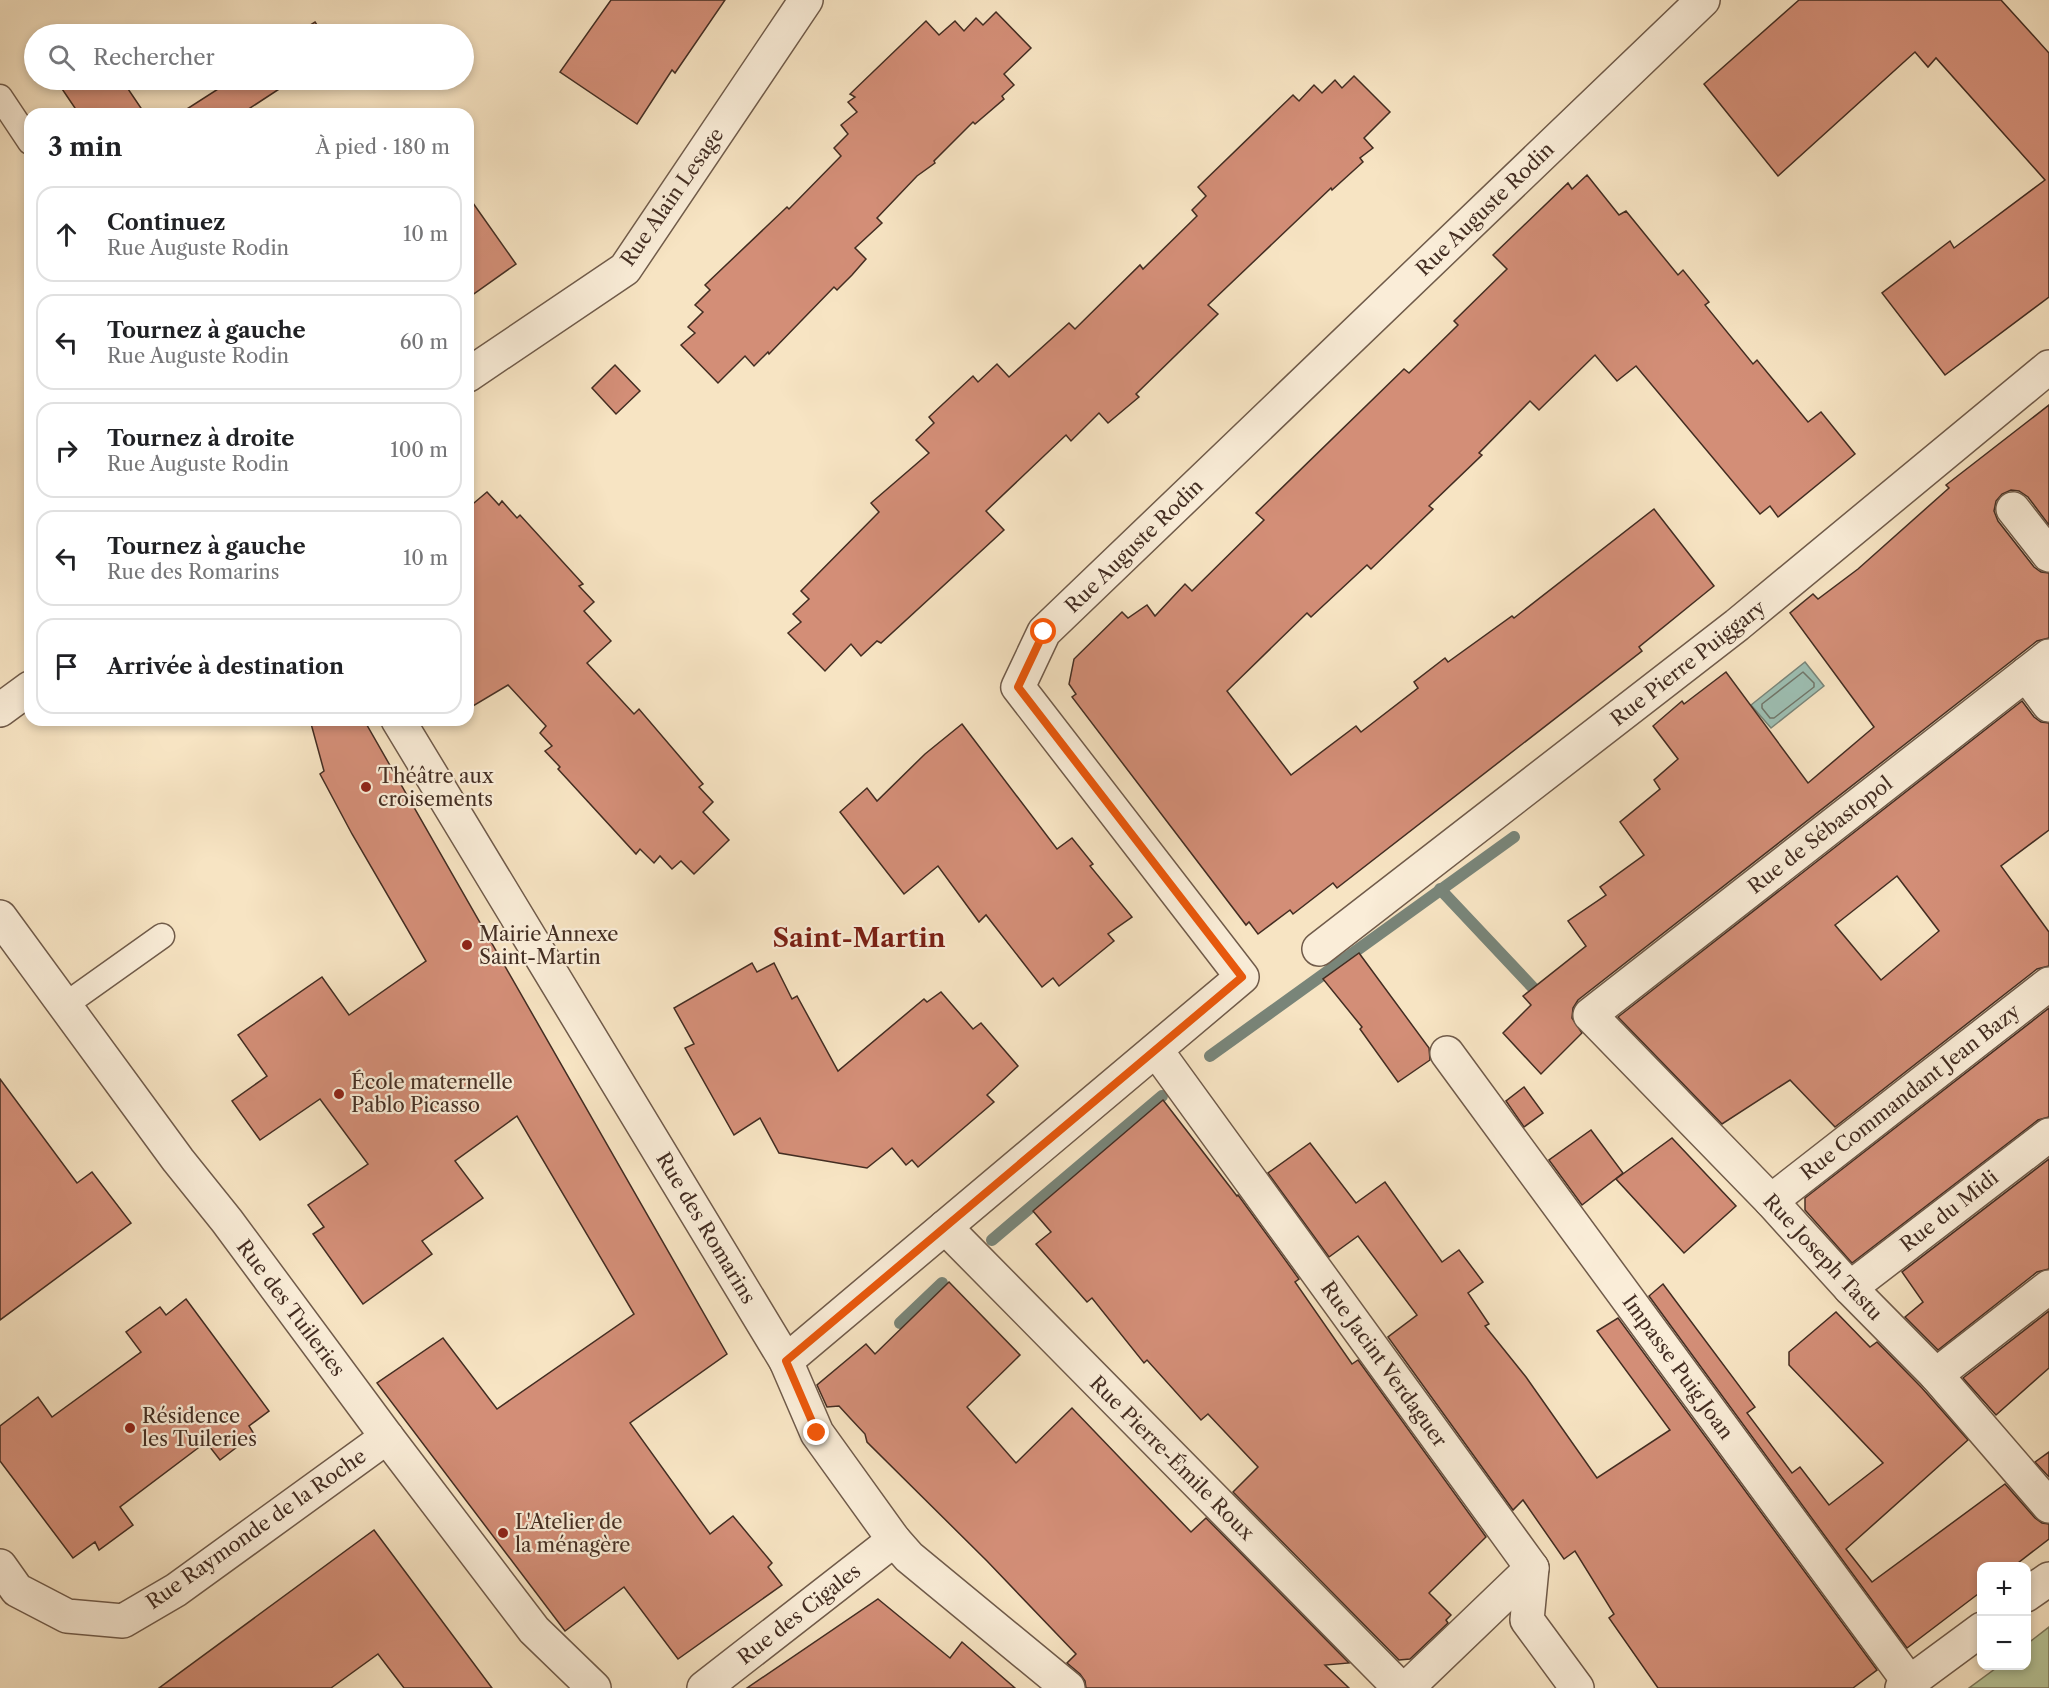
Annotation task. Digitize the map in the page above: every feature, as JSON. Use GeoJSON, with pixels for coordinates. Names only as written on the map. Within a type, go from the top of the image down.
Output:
{"type":"FeatureCollection","features":[{"type":"Feature","properties":{"kind":"street","name":"Rue Alain Lesage"},"geometry":{"type":"LineString","coordinates":[[474,371],[626,268],[806,0]]}},
{"type":"Feature","properties":{"kind":"street","name":"Rue Auguste Rodin"},"geometry":{"type":"LineString","coordinates":[[786,1361],[1242,977],[1018,687],[1044,632],[1703,0]]}},
{"type":"Feature","properties":{"kind":"street","name":"Rue Pierre Puiggary"},"geometry":{"type":"LineString","coordinates":[[1319,949],[1737,625],[2049,367]]}},
{"type":"Feature","properties":{"kind":"street"},"geometry":{"type":"LineString","coordinates":[[2013,509],[2049,555]]}},
{"type":"Feature","properties":{"kind":"street"},"geometry":{"type":"LineString","coordinates":[[2037,665],[2049,705]]}},
{"type":"Feature","properties":{"kind":"street","name":"Rue de Sébastopol"},"geometry":{"type":"LineString","coordinates":[[1590,1015],[2037,665]]}},
{"type":"Feature","properties":{"kind":"street"},"geometry":{"type":"LineString","coordinates":[[0,710],[24,692]]}},
{"type":"Feature","properties":{"kind":"street","name":"Rue des Romarins"},"geometry":{"type":"LineString","coordinates":[[402,726],[786,1361],[817,1433],[894,1540],[909,1557],[1068,1688]]}},
{"type":"Feature","properties":{"kind":"street","name":"Rue des Tuileries"},"geometry":{"type":"LineString","coordinates":[[0,917],[172,1151],[534,1630],[594,1688]]}},
{"type":"Feature","properties":{"kind":"street","name":"Rue Commandant Jean Bazy"},"geometry":{"type":"LineString","coordinates":[[1771,1201],[2049,984]]}},
{"type":"Feature","properties":{"kind":"street","name":"Rue Joseph Tastu"},"geometry":{"type":"LineString","coordinates":[[1590,1015],[1936,1375],[2049,1506]]}},
{"type":"Feature","properties":{"kind":"street","name":"Rue Jacint Verdaguer"},"geometry":{"type":"LineString","coordinates":[[1156,1050],[1532,1568]]}},
{"type":"Feature","properties":{"kind":"street","name":"Impasse Puig Joan"},"geometry":{"type":"LineString","coordinates":[[1447,1053],[1905,1685]]}},
{"type":"Feature","properties":{"kind":"street","name":"Rue du Midi"},"geometry":{"type":"LineString","coordinates":[[1850,1288],[2049,1135]]}},
{"type":"Feature","properties":{"kind":"street","name":"Rue Pierre-Émile Roux"},"geometry":{"type":"LineString","coordinates":[[945,1227],[1400,1688]]}},
{"type":"Feature","properties":{"kind":"street"},"geometry":{"type":"LineString","coordinates":[[1936,1375],[2049,1287]]}},
{"type":"Feature","properties":{"kind":"street","name":"Rue Raymonde de la Roche"},"geometry":{"type":"LineString","coordinates":[[0,1566],[17,1590],[67,1616],[123,1621],[176,1590],[387,1437]]}},
{"type":"Feature","properties":{"kind":"street","name":"Rue des Cigales"},"geometry":{"type":"LineString","coordinates":[[704,1688],[894,1540]]}},
{"type":"Feature","properties":{"kind":"street"},"geometry":{"type":"LineString","coordinates":[[1407,1688],[1532,1568]]}},
{"type":"Feature","properties":{"kind":"street"},"geometry":{"type":"LineString","coordinates":[[1532,1568],[1527,1620],[1577,1688]]}},
{"type":"Feature","properties":{"kind":"street"},"geometry":{"type":"LineString","coordinates":[[2031,1592],[2049,1579]]}},
{"type":"Feature","properties":{"kind":"street"},"geometry":{"type":"LineString","coordinates":[[1905,1685],[1977,1633]]}},
{"type":"Feature","properties":{"kind":"lane"},"geometry":{"type":"LineString","coordinates":[[0,98],[24,133]]}},
{"type":"Feature","properties":{"kind":"lane"},"geometry":{"type":"LineString","coordinates":[[65,1005],[162,936]]}},
{"type":"Feature","properties":{"kind":"green space"},"geometry":{"type":"Polygon","coordinates":[[[2049,1627],[2049,1688],[1969,1688],[1994,1670],[2031,1670],[2031,1641],[2049,1627]]]}},
{"type":"Feature","properties":{"kind":"water"},"geometry":{"type":"Polygon","coordinates":[[[1805,662],[1824,686],[1771,728],[1751,705],[1805,662]]]}},
{"type":"Feature","properties":{"kind":"building"},"geometry":{"type":"Polygon","coordinates":[[[611,0],[725,0],[675,73],[672,70],[637,124],[560,72],[611,0]]]}},
{"type":"Feature","properties":{"kind":"building"},"geometry":{"type":"Polygon","coordinates":[[[1799,0],[2001,0],[2049,53],[2049,297],[1945,375],[1882,293],[1950,241],[1954,248],[2045,180],[1936,58],[1928,67],[1915,52],[1778,176],[1704,84],[1799,0]]]}},
{"type":"Feature","properties":{"kind":"building"},"geometry":{"type":"Polygon","coordinates":[[[996,12],[1031,48],[1004,74],[1014,85],[1002,96],[1004,99],[975,124],[973,122],[934,161],[935,163],[917,176],[877,218],[882,223],[855,248],[866,259],[837,290],[834,287],[769,354],[768,352],[754,366],[745,356],[718,383],[681,345],[695,333],[688,327],[703,312],[695,305],[710,290],[705,285],[787,207],[789,209],[841,156],[834,148],[848,134],[841,125],[857,112],[848,102],[855,97],[850,94],[926,21],[939,35],[955,21],[964,31],[976,18],[983,25],[996,12]]]}},
{"type":"Feature","properties":{"kind":"building"},"geometry":{"type":"Polygon","coordinates":[[[1354,76],[1390,112],[1364,138],[1373,148],[1360,158],[1363,162],[1332,190],[1331,188],[1208,305],[1218,314],[1136,394],[1139,397],[1108,423],[1099,413],[1071,441],[1066,435],[986,511],[1004,530],[881,643],[877,641],[861,656],[851,644],[825,671],[788,633],[801,622],[793,614],[809,599],[801,591],[879,512],[871,503],[929,453],[916,440],[934,423],[929,417],[973,376],[978,382],[997,364],[1009,377],[1069,323],[1075,329],[1140,265],[1143,269],[1197,216],[1192,210],[1206,196],[1198,187],[1293,95],[1299,101],[1314,85],[1322,93],[1335,80],[1342,88],[1354,76]]]}},
{"type":"Feature","properties":{"kind":"building"},"geometry":{"type":"Polygon","coordinates":[[[63,90],[129,90],[141,108],[75,108],[63,90]]]}},
{"type":"Feature","properties":{"kind":"building"},"geometry":{"type":"Polygon","coordinates":[[[216,90],[278,90],[250,108],[188,108],[216,90]]]}},
{"type":"Feature","properties":{"kind":"building"},"geometry":{"type":"Polygon","coordinates":[[[1587,175],[1619,215],[1626,211],[1678,275],[1683,270],[1709,302],[1705,305],[1753,364],[1757,360],[1808,422],[1821,412],[1855,454],[1778,517],[1770,506],[1760,514],[1636,366],[1617,381],[1595,355],[1539,410],[1530,401],[1479,453],[1482,455],[1429,506],[1433,509],[1371,569],[1367,565],[1311,617],[1307,613],[1227,691],[1291,775],[1356,726],[1361,732],[1418,688],[1414,682],[1445,658],[1448,662],[1512,616],[1514,618],[1654,509],[1714,586],[1639,647],[1642,651],[1337,888],[1333,883],[1293,914],[1290,910],[1258,934],[1249,922],[1246,925],[1072,697],[1076,694],[1069,684],[1074,659],[1122,612],[1128,618],[1147,605],[1155,616],[1185,584],[1192,591],[1264,520],[1256,513],[1404,369],[1409,373],[1458,325],[1454,321],[1507,269],[1493,255],[1568,183],[1572,189],[1587,175]]]}},
{"type":"Feature","properties":{"kind":"building"},"geometry":{"type":"Polygon","coordinates":[[[474,204],[516,264],[474,294],[474,204]]]}},
{"type":"Feature","properties":{"kind":"building"},"geometry":{"type":"Polygon","coordinates":[[[615,365],[640,391],[616,414],[592,388],[615,365]]]}},
{"type":"Feature","properties":{"kind":"building"},"geometry":{"type":"Polygon","coordinates":[[[2049,405],[2049,525],[2028,497],[2019,491],[2011,490],[2002,494],[1996,501],[1994,511],[1998,521],[2034,567],[2041,572],[2049,573],[2049,638],[2037,641],[1578,1000],[1573,1008],[1572,1018],[1582,1033],[1541,1074],[1503,1033],[1531,1005],[1523,996],[1586,946],[1568,921],[1606,895],[1600,887],[1644,855],[1620,822],[1660,789],[1654,780],[1678,759],[1653,726],[1682,701],[1684,704],[1726,672],[1808,783],[1874,727],[1790,613],[1813,594],[1818,599],[1858,569],[1949,488],[1946,485],[2049,405]]]}},
{"type":"Feature","properties":{"kind":"building"},"geometry":{"type":"Polygon","coordinates":[[[487,492],[499,505],[502,501],[517,518],[520,515],[583,584],[579,586],[594,602],[584,611],[611,641],[587,663],[634,714],[639,709],[703,784],[699,787],[713,802],[703,812],[729,840],[694,874],[681,861],[672,869],[660,856],[654,863],[640,849],[636,854],[558,769],[560,767],[545,751],[552,746],[540,733],[546,726],[508,685],[474,705],[474,503],[487,492]]]}},
{"type":"Feature","properties":{"kind":"building"},"geometry":{"type":"Polygon","coordinates":[[[2022,701],[2034,717],[2041,722],[2049,723],[2049,830],[2001,866],[2049,932],[2049,966],[2037,969],[1835,1127],[1790,1080],[1722,1124],[1618,1017],[2022,701]],[[1897,876],[1835,925],[1881,980],[1939,931],[1897,876]]]}},
{"type":"Feature","properties":{"kind":"building"},"geometry":{"type":"Polygon","coordinates":[[[962,724],[1057,849],[1072,838],[1093,864],[1090,866],[1132,917],[1108,934],[1114,941],[1059,986],[1053,978],[1042,987],[986,915],[979,922],[938,866],[904,894],[840,812],[867,788],[877,801],[925,754],[962,724]]]}},
{"type":"Feature","properties":{"kind":"building"},"geometry":{"type":"Polygon","coordinates":[[[312,726],[367,726],[727,1354],[630,1423],[710,1534],[733,1516],[772,1563],[768,1567],[782,1585],[678,1659],[624,1587],[565,1631],[377,1383],[443,1338],[497,1409],[634,1314],[517,1116],[455,1161],[483,1198],[422,1241],[432,1254],[363,1304],[313,1234],[324,1227],[308,1205],[368,1164],[320,1099],[260,1140],[232,1101],[267,1076],[238,1035],[322,977],[349,1015],[426,961],[352,834],[320,774],[324,771],[312,726]]]}},
{"type":"Feature","properties":{"kind":"building"},"geometry":{"type":"Polygon","coordinates":[[[1359,953],[1429,1048],[1430,1060],[1398,1082],[1360,1029],[1362,1027],[1323,979],[1359,953]]]}},
{"type":"Feature","properties":{"kind":"building"},"geometry":{"type":"Polygon","coordinates":[[[752,963],[757,972],[774,963],[792,999],[797,996],[838,1071],[924,999],[927,1002],[941,992],[973,1029],[981,1023],[1018,1066],[987,1095],[994,1102],[918,1167],[912,1160],[906,1165],[892,1148],[867,1168],[779,1153],[760,1118],[734,1135],[685,1048],[694,1044],[674,1008],[752,963]]]}},
{"type":"Feature","properties":{"kind":"building"},"geometry":{"type":"Polygon","coordinates":[[[2049,1008],[2049,1117],[2038,1120],[1852,1263],[1805,1210],[1805,1198],[2049,1008]]]}},
{"type":"Feature","properties":{"kind":"building"},"geometry":{"type":"Polygon","coordinates":[[[0,1079],[77,1183],[92,1172],[131,1223],[0,1320],[0,1079]]]}},
{"type":"Feature","properties":{"kind":"building"},"geometry":{"type":"Polygon","coordinates":[[[1524,1087],[1543,1113],[1524,1127],[1506,1101],[1524,1087]]]}},
{"type":"Feature","properties":{"kind":"building"},"geometry":{"type":"Polygon","coordinates":[[[1163,1100],[1238,1195],[1299,1279],[1295,1282],[1352,1364],[1358,1360],[1486,1537],[1429,1593],[1451,1615],[1446,1620],[1448,1623],[1410,1659],[1399,1660],[1233,1492],[1258,1467],[1208,1414],[1201,1420],[1147,1360],[1144,1363],[1092,1298],[1087,1302],[1036,1244],[1051,1232],[1033,1211],[1163,1100]]]}},
{"type":"Feature","properties":{"kind":"building"},"geometry":{"type":"Polygon","coordinates":[[[1591,1130],[1623,1173],[1582,1205],[1549,1160],[1591,1130]]]}},
{"type":"Feature","properties":{"kind":"building"},"geometry":{"type":"Polygon","coordinates":[[[1672,1138],[1736,1206],[1684,1253],[1616,1179],[1672,1138]]]}},
{"type":"Feature","properties":{"kind":"building"},"geometry":{"type":"Polygon","coordinates":[[[1310,1143],[1356,1203],[1385,1182],[1442,1262],[1459,1250],[1483,1282],[1468,1293],[1489,1324],[1485,1326],[1526,1377],[1597,1478],[1670,1430],[1597,1331],[1618,1318],[1877,1670],[1853,1688],[1658,1688],[1609,1618],[1614,1614],[1575,1551],[1564,1559],[1523,1500],[1513,1510],[1388,1337],[1417,1315],[1358,1236],[1329,1257],[1268,1173],[1310,1143]]]}},
{"type":"Feature","properties":{"kind":"building"},"geometry":{"type":"Polygon","coordinates":[[[2049,1159],[2049,1269],[2037,1272],[1938,1350],[1905,1317],[1923,1302],[1902,1272],[2049,1159]]]}},
{"type":"Feature","properties":{"kind":"building"},"geometry":{"type":"Polygon","coordinates":[[[949,1282],[1020,1355],[967,1407],[1016,1463],[1072,1408],[1191,1532],[1206,1518],[1349,1663],[1325,1665],[1349,1688],[1086,1688],[1085,1681],[1080,1674],[1067,1663],[1076,1654],[987,1561],[867,1442],[865,1434],[839,1406],[827,1407],[817,1385],[866,1344],[875,1354],[949,1282]]]}},
{"type":"Feature","properties":{"kind":"building"},"geometry":{"type":"Polygon","coordinates":[[[1663,1284],[1755,1407],[1747,1413],[1792,1473],[1800,1467],[1829,1505],[1883,1463],[1789,1365],[1789,1352],[1836,1312],[1870,1347],[1877,1342],[1968,1440],[1846,1549],[1872,1582],[2005,1484],[2035,1518],[2042,1523],[2049,1524],[2049,1539],[2019,1562],[1977,1562],[1977,1595],[1907,1648],[1649,1296],[1663,1284]]]}},
{"type":"Feature","properties":{"kind":"building","name":"Résidence les Tuileries"},"geometry":{"type":"Polygon","coordinates":[[[186,1299],[269,1411],[249,1426],[254,1434],[220,1460],[206,1442],[120,1507],[133,1525],[99,1550],[95,1542],[73,1558],[0,1461],[0,1426],[38,1397],[52,1417],[141,1352],[126,1332],[160,1307],[166,1315],[186,1299]]]}},
{"type":"Feature","properties":{"kind":"building"},"geometry":{"type":"Polygon","coordinates":[[[2049,1311],[2049,1368],[1996,1415],[1963,1378],[2049,1311]]]}},
{"type":"Feature","properties":{"kind":"building"},"geometry":{"type":"Polygon","coordinates":[[[2049,1452],[2049,1477],[2035,1462],[2049,1452]]]}},
{"type":"Feature","properties":{"kind":"building"},"geometry":{"type":"Polygon","coordinates":[[[374,1530],[492,1688],[404,1688],[378,1654],[331,1688],[159,1688],[374,1530]]]}},
{"type":"Feature","properties":{"kind":"building"},"geometry":{"type":"Polygon","coordinates":[[[878,1599],[950,1658],[962,1642],[1015,1688],[747,1688],[878,1599]]]}},
{"type":"Feature","properties":{"kind":"waterway"},"geometry":{"type":"LineString","coordinates":[[1210,1056],[1514,837]]}},
{"type":"Feature","properties":{"kind":"waterway"},"geometry":{"type":"LineString","coordinates":[[1440,889],[1538,993]]}},
{"type":"Feature","properties":{"kind":"waterway"},"geometry":{"type":"LineString","coordinates":[[992,1240],[1162,1096]]}},
{"type":"Feature","properties":{"kind":"waterway"},"geometry":{"type":"LineString","coordinates":[[900,1323],[942,1283]]}},
{"type":"Feature","properties":{"kind":"place","name":"Théâtre aux croisements"},"geometry":{"type":"Point","coordinates":[366,787]}},
{"type":"Feature","properties":{"kind":"place","name":"Mairie Annexe Saint-Martin"},"geometry":{"type":"Point","coordinates":[467,945]}},
{"type":"Feature","properties":{"kind":"place","name":"École maternelle Pablo Picasso"},"geometry":{"type":"Point","coordinates":[339,1094]}},
{"type":"Feature","properties":{"kind":"place","name":"Résidence les Tuileries"},"geometry":{"type":"Point","coordinates":[130,1428]}},
{"type":"Feature","properties":{"kind":"place","name":"L'Atelier de la ménagère"},"geometry":{"type":"Point","coordinates":[503,1533]}},
{"type":"Feature","properties":{"kind":"district","name":"Saint-Martin"},"geometry":{"type":"Point","coordinates":[859,938]}},
{"type":"Feature","properties":{"kind":"route"},"geometry":{"type":"LineString","coordinates":[[817,1433],[786,1361],[1242,977],[1018,687],[1044,632]]}}]}
